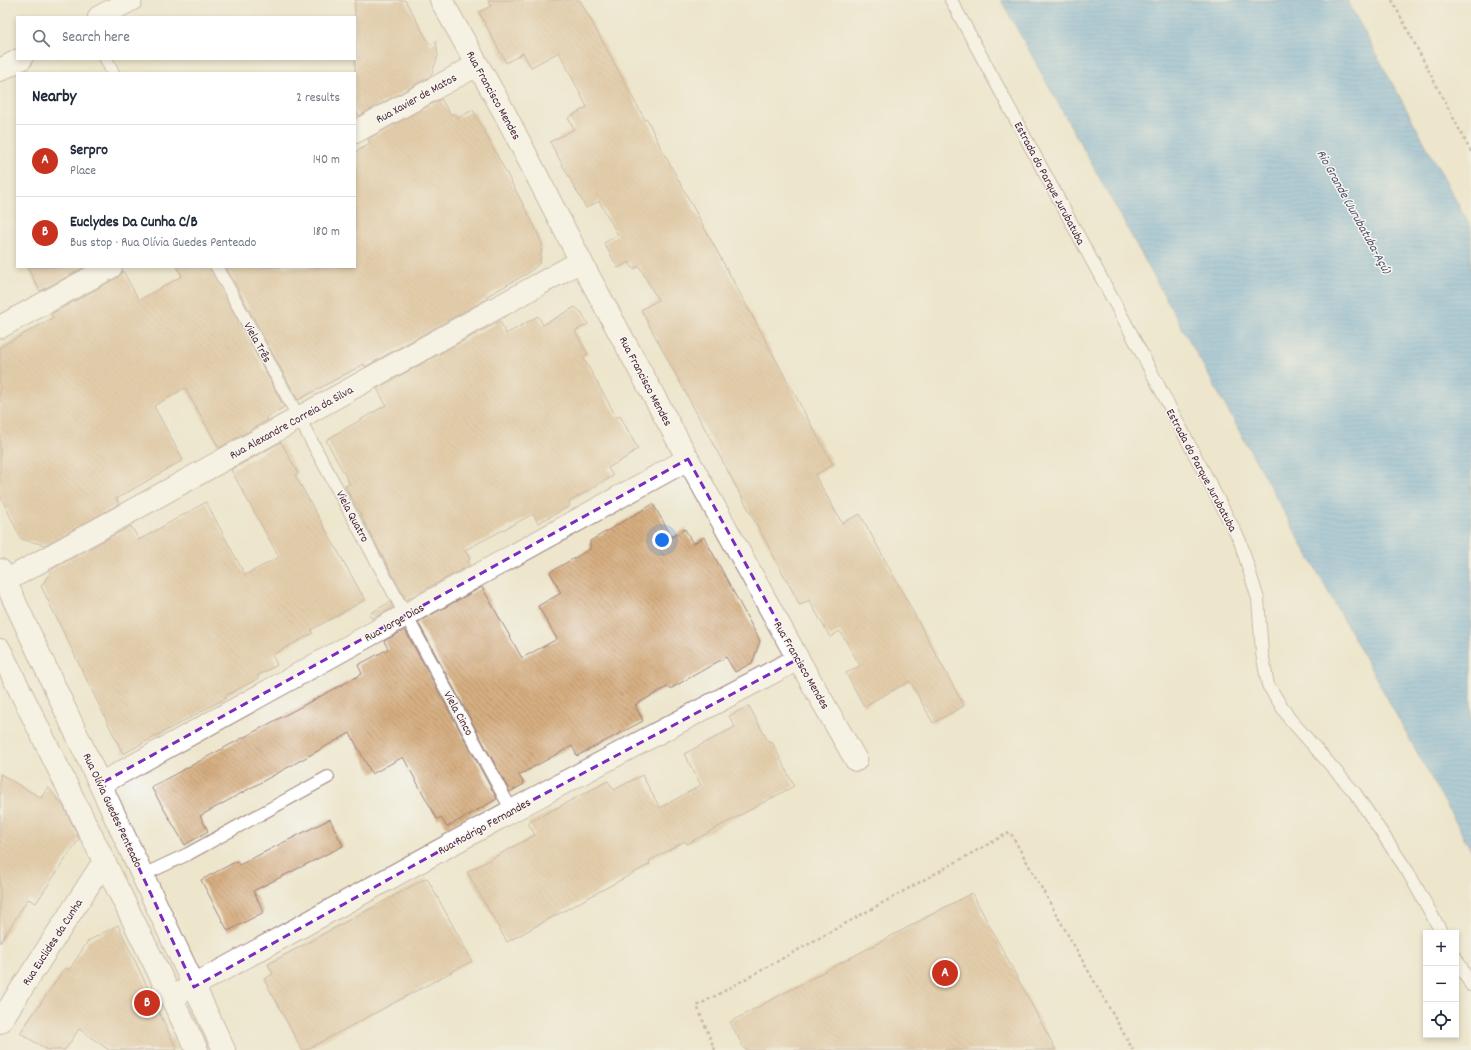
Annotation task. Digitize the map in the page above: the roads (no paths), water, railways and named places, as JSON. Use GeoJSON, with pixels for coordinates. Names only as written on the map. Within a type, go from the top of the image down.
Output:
{"type":"FeatureCollection","features":[{"type":"Feature","properties":{"kind":"street"},"geometry":{"type":"LineString","coordinates":[[101,16],[131,0]]}},
{"type":"Feature","properties":{"kind":"street","name":"Rua Francisco Mendes"},"geometry":{"type":"LineString","coordinates":[[441,0],[503,110],[581,261],[688,460],[798,659],[856,760]]}},
{"type":"Feature","properties":{"kind":"street"},"geometry":{"type":"LineString","coordinates":[[0,70],[19,60]]}},
{"type":"Feature","properties":{"kind":"street","name":"Rua Xavier de Matos"},"geometry":{"type":"LineString","coordinates":[[356,131],[477,65]]}},
{"type":"Feature","properties":{"kind":"street","name":"Rua Alexandre Correia da Silva"},"geometry":{"type":"LineString","coordinates":[[2,578],[300,417],[581,261]]}},
{"type":"Feature","properties":{"kind":"street"},"geometry":{"type":"LineString","coordinates":[[0,327],[109,268]]}},
{"type":"Feature","properties":{"kind":"street","name":"Rua Jorge Dias"},"geometry":{"type":"LineString","coordinates":[[100,784],[688,460]]}},
{"type":"Feature","properties":{"kind":"street","name":"Rua Olívia Guedes Penteado"},"geometry":{"type":"LineString","coordinates":[[2,578],[224,1050]]}},
{"type":"Feature","properties":{"kind":"street"},"geometry":{"type":"LineString","coordinates":[[0,650],[197,1050]]}},
{"type":"Feature","properties":{"kind":"street","name":"Rua Rodrigo Fernandes"},"geometry":{"type":"LineString","coordinates":[[171,998],[194,987],[512,811],[798,659]]}},
{"type":"Feature","properties":{"kind":"street","name":"Rua Euclides da Cunha"},"geometry":{"type":"LineString","coordinates":[[0,1022],[99,869],[105,863]]}},
{"type":"Feature","properties":{"kind":"lane","name":"Estrada do Parque Jurubatuba"},"geometry":{"type":"LineString","coordinates":[[951,0],[1131,334],[1240,541],[1258,599],[1262,653],[1268,685],[1289,718],[1355,793],[1408,872],[1440,930]]}},
{"type":"Feature","properties":{"kind":"lane"},"geometry":{"type":"LineString","coordinates":[[106,60],[112,72]]}},
{"type":"Feature","properties":{"kind":"lane","name":"Viela Três"},"geometry":{"type":"LineString","coordinates":[[218,268],[300,417]]}},
{"type":"Feature","properties":{"kind":"lane","name":"Viela Quatro"},"geometry":{"type":"LineString","coordinates":[[300,417],[406,615]]}},
{"type":"Feature","properties":{"kind":"lane","name":"Viela Cinco"},"geometry":{"type":"LineString","coordinates":[[406,615],[512,811]]}},
{"type":"Feature","properties":{"kind":"lane"},"geometry":{"type":"LineString","coordinates":[[143,875],[188,854],[328,777]]}},
{"type":"Feature","properties":{"kind":"lane"},"geometry":{"type":"LineString","coordinates":[[1459,963],[1471,985]]}},
{"type":"Feature","properties":{"kind":"water","name":"Rio Grande (Jurubatuba-Açú)"},"geometry":{"type":"Polygon","coordinates":[[[1001,0],[1347,0],[1471,228],[1471,850],[1001,0]]]}},
{"type":"Feature","properties":{"kind":"place","name":"Serpro"},"geometry":{"type":"Point","coordinates":[945,973]}},
{"type":"Feature","properties":{"kind":"place","name":"Euclydes Da Cunha C/B"},"geometry":{"type":"Point","coordinates":[147,1003]}}]}
